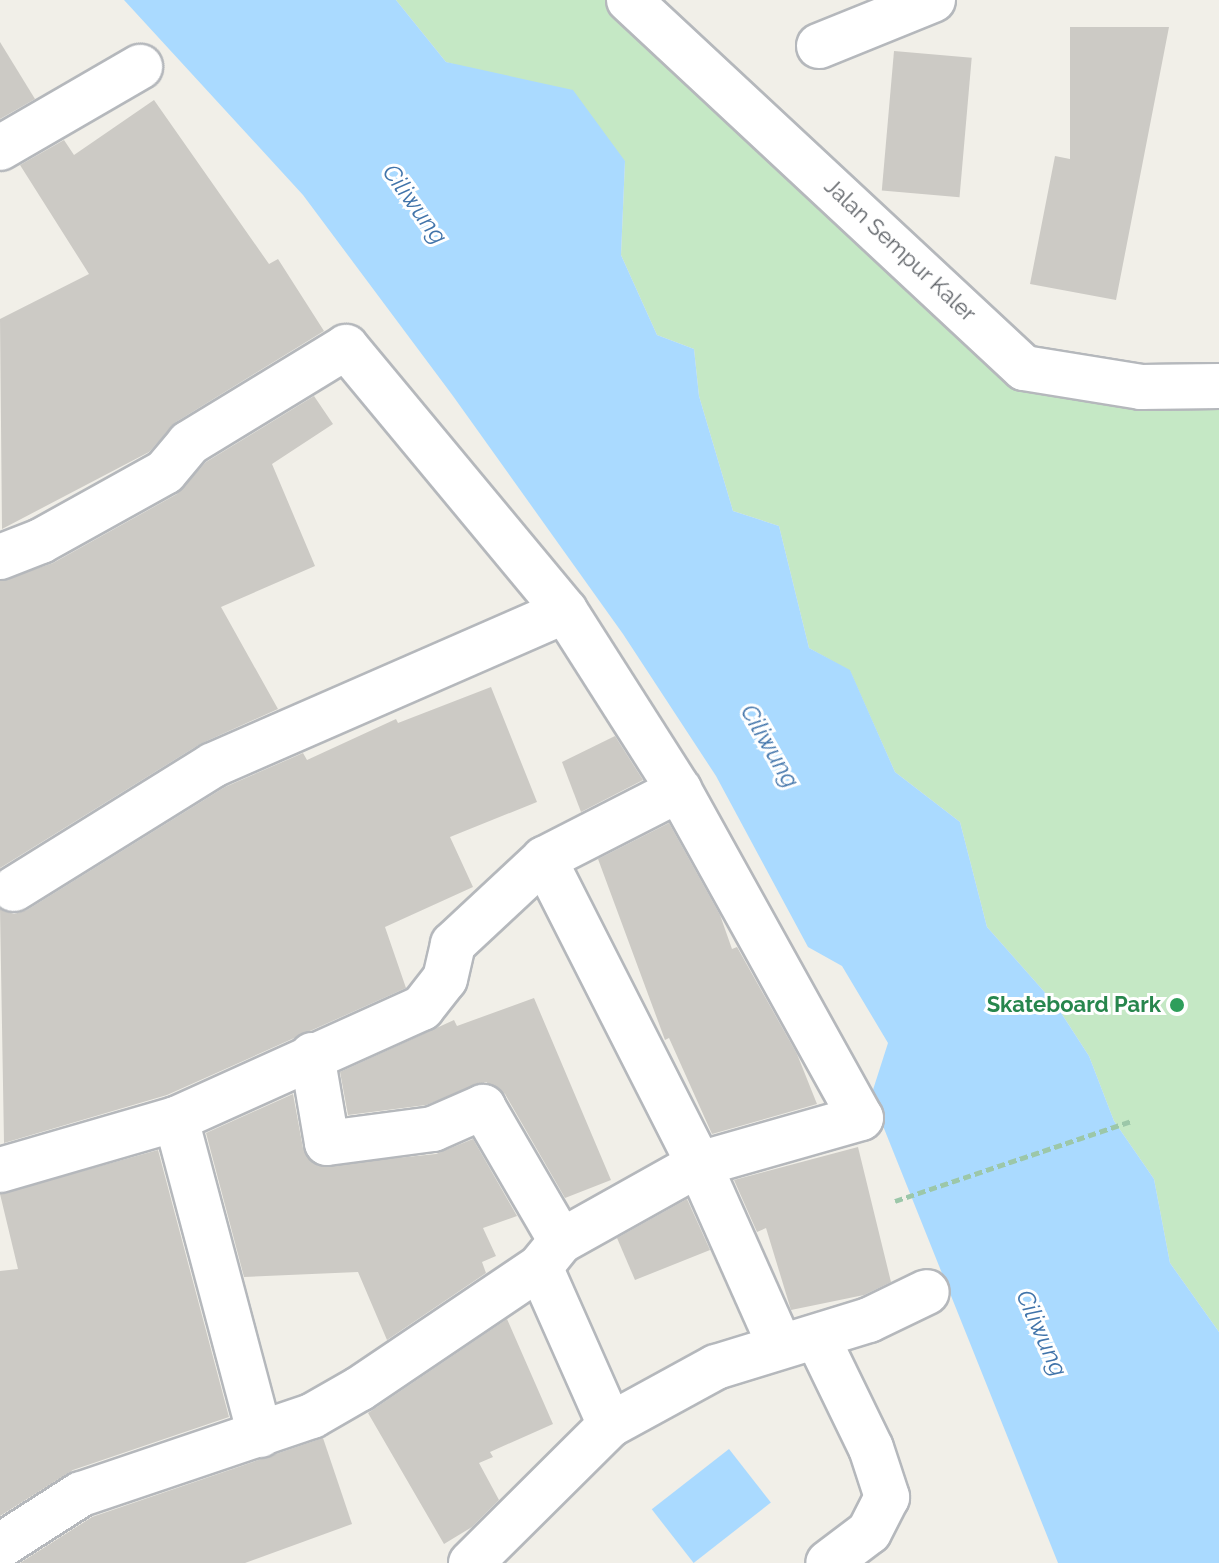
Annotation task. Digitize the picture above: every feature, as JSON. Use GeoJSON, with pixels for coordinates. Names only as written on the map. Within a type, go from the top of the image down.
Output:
{"type":"FeatureCollection","features":[{"type":"Feature","properties":{"kind":"street","name":"Jalan Sempur Kaler"},"geometry":{"type":"LineString","coordinates":[[629,0],[1024,368],[1141,387],[1219,386]]}},
{"type":"Feature","properties":{"kind":"street"},"geometry":{"type":"LineString","coordinates":[[819,46],[933,0]]}},
{"type":"Feature","properties":{"kind":"street"},"geometry":{"type":"LineString","coordinates":[[0,148],[140,67]]}},
{"type":"Feature","properties":{"kind":"street"},"geometry":{"type":"LineString","coordinates":[[0,557],[41,541],[165,472],[189,443],[346,347],[565,611],[679,790],[861,1118],[699,1164],[550,1254],[359,1389],[260,1435],[81,1494],[0,1546]]}},
{"type":"Feature","properties":{"kind":"street"},"geometry":{"type":"LineString","coordinates":[[14,889],[213,765],[565,611]]}},
{"type":"Feature","properties":{"kind":"street"},"geometry":{"type":"LineString","coordinates":[[0,1170],[176,1119],[312,1055],[422,1008],[445,979],[453,944],[544,859],[679,790]]}},
{"type":"Feature","properties":{"kind":"street"},"geometry":{"type":"LineString","coordinates":[[544,859],[699,1164],[799,1342],[871,1448],[887,1497],[881,1517],[869,1532],[828,1563]]}},
{"type":"Feature","properties":{"kind":"street"},"geometry":{"type":"LineString","coordinates":[[312,1055],[327,1143],[433,1129],[483,1107],[550,1254],[610,1425]]}},
{"type":"Feature","properties":{"kind":"street"},"geometry":{"type":"LineString","coordinates":[[176,1119],[260,1435]]}},
{"type":"Feature","properties":{"kind":"street"},"geometry":{"type":"LineString","coordinates":[[471,1563],[610,1425],[716,1367],[799,1342],[927,1292]]}},
{"type":"Feature","properties":{"kind":"path"},"geometry":{"type":"LineString","coordinates":[[895,1201],[1132,1121]]}},
{"type":"Feature","properties":{"kind":"green space"},"geometry":{"type":"Polygon","coordinates":[[[396,0],[627,0],[1024,368],[1219,386],[1219,1332],[1170,1263],[1154,1179],[1114,1121],[1089,1056],[1056,1005],[987,927],[960,822],[895,772],[850,671],[809,648],[779,526],[733,511],[699,396],[694,349],[657,335],[621,255],[625,161],[494,76],[446,62],[396,0]]]}},
{"type":"Feature","properties":{"kind":"water","name":"Ciliwung"},"geometry":{"type":"Polygon","coordinates":[[[124,0],[396,0],[446,62],[573,90],[625,161],[621,255],[657,335],[694,349],[699,396],[733,511],[779,526],[809,648],[850,670],[895,772],[960,822],[987,927],[1056,1005],[1089,1056],[1114,1121],[1154,1179],[1170,1263],[1219,1332],[1219,1563],[1058,1563],[871,1096],[888,1043],[842,966],[808,947],[716,776],[623,634],[453,396],[303,195],[124,0]]]}},
{"type":"Feature","properties":{"kind":"water"},"geometry":{"type":"Polygon","coordinates":[[[729,1449],[771,1503],[694,1563],[652,1509],[729,1449]]]}},
{"type":"Feature","properties":{"kind":"building"},"geometry":{"type":"Polygon","coordinates":[[[1070,27],[1169,27],[1116,300],[1030,284],[1055,156],[1070,159],[1070,27]]]}},
{"type":"Feature","properties":{"kind":"building"},"geometry":{"type":"Polygon","coordinates":[[[0,42],[35,99],[0,119],[0,42]]]}},
{"type":"Feature","properties":{"kind":"building"},"geometry":{"type":"Polygon","coordinates":[[[894,51],[972,58],[960,197],[882,190],[894,51]]]}},
{"type":"Feature","properties":{"kind":"building"},"geometry":{"type":"Polygon","coordinates":[[[154,100],[269,264],[278,259],[324,331],[176,422],[149,452],[2,529],[0,319],[89,274],[20,165],[64,140],[74,155],[154,100]]]}},
{"type":"Feature","properties":{"kind":"building"},"geometry":{"type":"Polygon","coordinates":[[[314,396],[333,424],[272,464],[315,566],[221,607],[278,709],[200,744],[0,868],[0,581],[53,563],[177,494],[206,462],[314,396]]]}},
{"type":"Feature","properties":{"kind":"building"},"geometry":{"type":"Polygon","coordinates":[[[491,687],[537,802],[450,837],[473,887],[385,927],[406,988],[167,1095],[4,1143],[0,909],[14,914],[27,910],[225,787],[303,753],[307,760],[396,719],[398,723],[491,687]]]}},
{"type":"Feature","properties":{"kind":"building"},"geometry":{"type":"Polygon","coordinates":[[[615,736],[643,780],[581,812],[562,762],[615,736]]]}},
{"type":"Feature","properties":{"kind":"building"},"geometry":{"type":"Polygon","coordinates":[[[669,823],[720,915],[732,949],[737,947],[797,1054],[817,1104],[712,1134],[669,1038],[665,1040],[598,859],[669,823]]]}},
{"type":"Feature","properties":{"kind":"building"},"geometry":{"type":"Polygon","coordinates":[[[534,998],[611,1180],[565,1198],[505,1094],[486,1082],[426,1105],[348,1115],[340,1072],[454,1020],[457,1026],[534,998]]]}},
{"type":"Feature","properties":{"kind":"building"},"geometry":{"type":"Polygon","coordinates":[[[293,1094],[303,1148],[318,1166],[436,1154],[473,1139],[517,1216],[483,1228],[496,1256],[482,1262],[486,1273],[387,1340],[358,1272],[244,1277],[206,1133],[293,1094]]]}},
{"type":"Feature","properties":{"kind":"building"},"geometry":{"type":"Polygon","coordinates":[[[858,1147],[891,1282],[864,1295],[791,1310],[766,1228],[757,1232],[734,1180],[858,1147]]]}},
{"type":"Feature","properties":{"kind":"building"},"geometry":{"type":"Polygon","coordinates":[[[158,1150],[229,1417],[73,1470],[0,1516],[0,1271],[18,1269],[0,1194],[158,1150]]]}},
{"type":"Feature","properties":{"kind":"building"},"geometry":{"type":"Polygon","coordinates":[[[687,1199],[710,1250],[635,1280],[617,1238],[687,1199]]]}},
{"type":"Feature","properties":{"kind":"building"},"geometry":{"type":"Polygon","coordinates":[[[507,1319],[553,1424],[490,1452],[493,1457],[479,1463],[499,1500],[472,1527],[444,1544],[368,1413],[507,1319]]]}},
{"type":"Feature","properties":{"kind":"building"},"geometry":{"type":"Polygon","coordinates":[[[323,1438],[352,1524],[245,1563],[20,1563],[92,1517],[323,1438]]]}},
{"type":"Feature","properties":{"kind":"place","name":"Skateboard Park"},"geometry":{"type":"Point","coordinates":[1177,1005]}}]}
